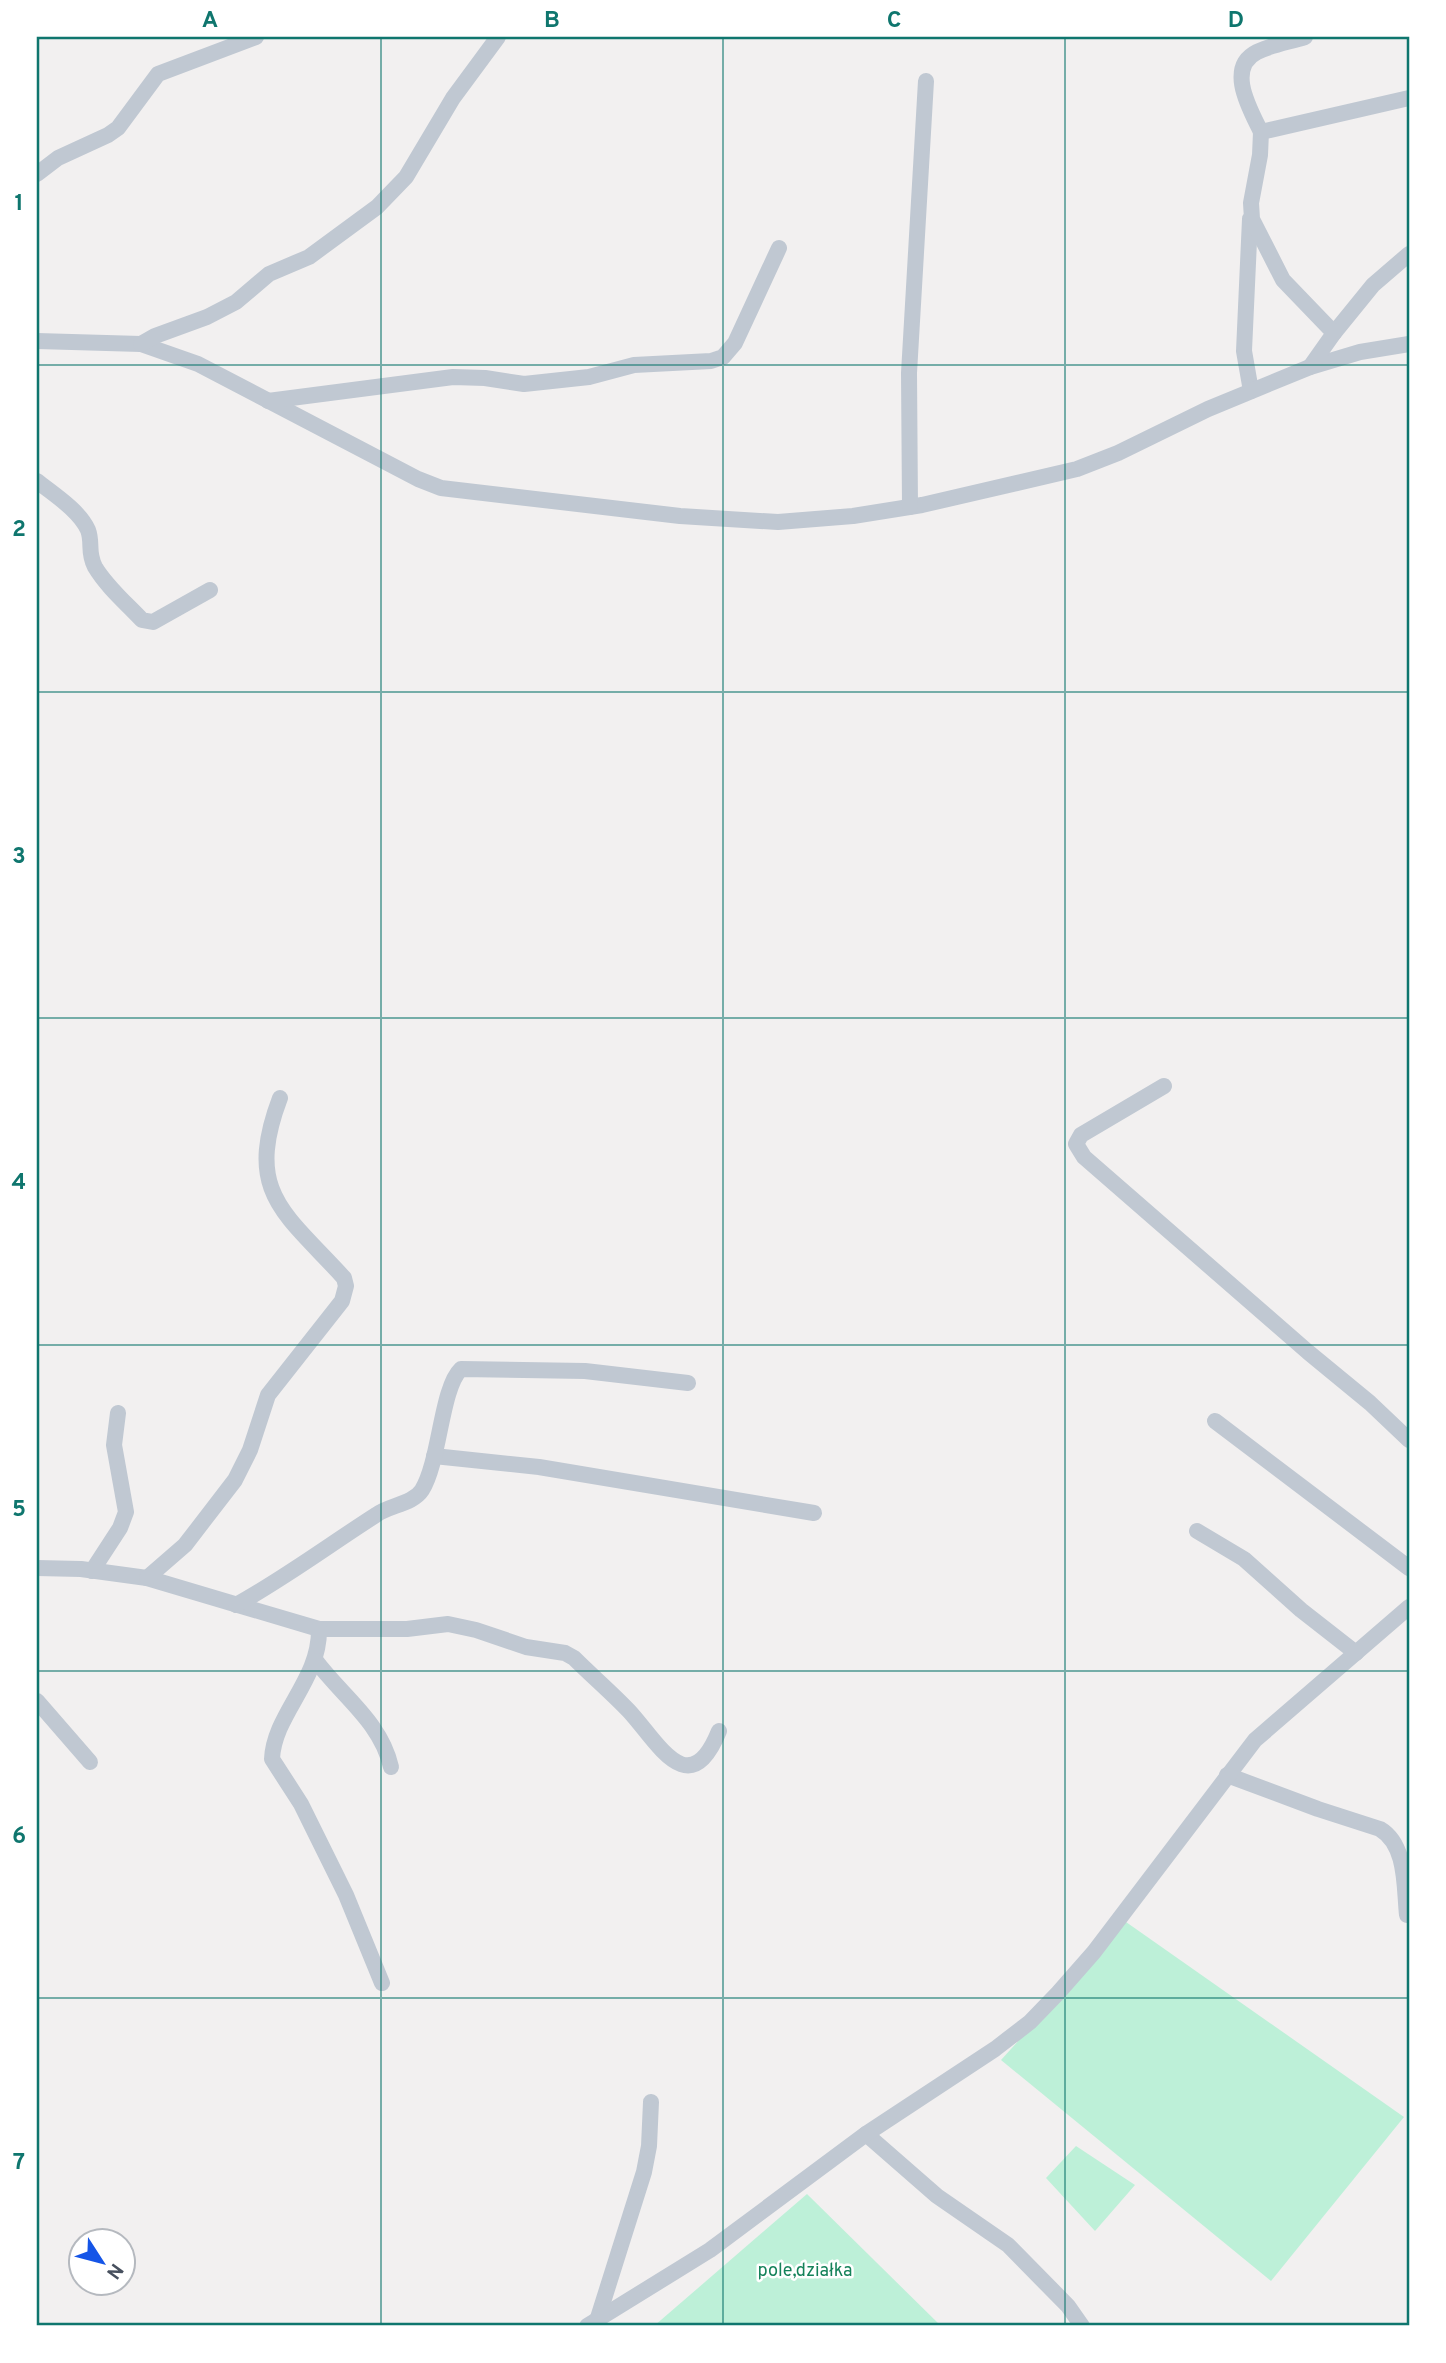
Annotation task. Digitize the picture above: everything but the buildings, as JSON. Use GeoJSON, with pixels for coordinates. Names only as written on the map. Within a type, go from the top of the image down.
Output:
{"type":"FeatureCollection","features":[{"type":"Feature","properties":{"kind":"street"},"geometry":{"type":"LineString","coordinates":[[37,174],[58,158],[118,128],[158,74],[256,37]]}},
{"type":"Feature","properties":{"kind":"street"},"geometry":{"type":"LineString","coordinates":[[141,344],[236,302],[269,274],[309,257],[377,207],[406,177],[453,97],[498,37]]}},
{"type":"Feature","properties":{"kind":"street"},"geometry":{"type":"LineString","coordinates":[[1251,391],[1244,351],[1250,211],[1260,155],[1261,132],[1242,87],[1241,77],[1256,52],[1305,37]]}},
{"type":"Feature","properties":{"kind":"street"},"geometry":{"type":"LineString","coordinates":[[910,508],[909,373],[926,81]]}},
{"type":"Feature","properties":{"kind":"street"},"geometry":{"type":"LineString","coordinates":[[1261,132],[1409,98]]}},
{"type":"Feature","properties":{"kind":"street"},"geometry":{"type":"LineString","coordinates":[[1250,211],[1259,237],[1277,272],[1334,333]]}},
{"type":"Feature","properties":{"kind":"street"},"geometry":{"type":"LineString","coordinates":[[268,401],[453,377],[485,378],[524,384],[589,377],[635,365],[711,361],[723,357],[735,343],[779,248]]}},
{"type":"Feature","properties":{"kind":"street"},"geometry":{"type":"LineString","coordinates":[[1310,367],[1373,285],[1409,254]]}},
{"type":"Feature","properties":{"kind":"street"},"geometry":{"type":"LineString","coordinates":[[37,341],[141,344],[198,365],[418,479],[441,488],[680,516],[778,522],[910,508],[1077,469],[1098,462],[1208,409],[1310,367],[1360,352],[1409,344]]}},
{"type":"Feature","properties":{"kind":"street"},"geometry":{"type":"LineString","coordinates":[[37,481],[73,511],[83,524],[88,531],[89,556],[97,570],[142,620],[153,622],[210,590]]}},
{"type":"Feature","properties":{"kind":"street"},"geometry":{"type":"LineString","coordinates":[[1164,1086],[1081,1135],[1076,1144],[1084,1157],[1370,1403],[1409,1440]]}},
{"type":"Feature","properties":{"kind":"street"},"geometry":{"type":"LineString","coordinates":[[147,1578],[185,1545],[222,1499],[250,1450],[268,1395],[345,1295],[344,1278],[284,1216],[273,1195],[266,1163],[267,1142],[270,1123],[280,1098]]}},
{"type":"Feature","properties":{"kind":"street"},"geometry":{"type":"LineString","coordinates":[[236,1605],[284,1577],[386,1508],[415,1499],[425,1486],[452,1385],[461,1369],[585,1371],[688,1383]]}},
{"type":"Feature","properties":{"kind":"street"},"geometry":{"type":"LineString","coordinates":[[92,1571],[120,1528],[126,1512],[114,1445],[118,1413]]}},
{"type":"Feature","properties":{"kind":"street"},"geometry":{"type":"LineString","coordinates":[[1215,1421],[1409,1568]]}},
{"type":"Feature","properties":{"kind":"street"},"geometry":{"type":"LineString","coordinates":[[434,1456],[539,1467],[814,1513]]}},
{"type":"Feature","properties":{"kind":"street"},"geometry":{"type":"LineString","coordinates":[[1197,1531],[1244,1559],[1301,1610],[1356,1653]]}},
{"type":"Feature","properties":{"kind":"street"},"geometry":{"type":"LineString","coordinates":[[37,1568],[147,1578],[319,1629],[407,1629],[448,1624],[477,1630],[526,1647],[565,1653],[574,1658],[629,1711],[673,1762],[684,1765],[696,1763],[712,1747],[719,1731]]}},
{"type":"Feature","properties":{"kind":"street"},"geometry":{"type":"LineString","coordinates":[[592,2324],[710,2250],[866,2134],[995,2049],[1030,2022],[1094,1952],[1255,1740],[1409,1607]]}},
{"type":"Feature","properties":{"kind":"street"},"geometry":{"type":"LineString","coordinates":[[319,1629],[320,1645],[316,1661],[278,1734],[272,1759],[301,1804],[346,1895],[382,1983]]}},
{"type":"Feature","properties":{"kind":"street"},"geometry":{"type":"LineString","coordinates":[[316,1661],[372,1724],[384,1743],[391,1767]]}},
{"type":"Feature","properties":{"kind":"street"},"geometry":{"type":"LineString","coordinates":[[37,1701],[90,1762]]}},
{"type":"Feature","properties":{"kind":"street"},"geometry":{"type":"LineString","coordinates":[[1227,1775],[1389,1834],[1399,1852],[1407,1915]]}},
{"type":"Feature","properties":{"kind":"street"},"geometry":{"type":"LineString","coordinates":[[592,2324],[644,2172],[649,2146],[651,2102]]}},
{"type":"Feature","properties":{"kind":"street"},"geometry":{"type":"LineString","coordinates":[[866,2134],[937,2196],[1008,2245],[1068,2306],[1082,2326]]}},
{"type":"Feature","properties":{"kind":"green space"},"geometry":{"type":"Polygon","coordinates":[[[1126,1922],[1404,2117],[1271,2281],[1001,2060],[1126,1922]]]}},
{"type":"Feature","properties":{"kind":"green space"},"geometry":{"type":"Polygon","coordinates":[[[1076,2146],[1135,2185],[1095,2231],[1046,2178],[1076,2146]]]}},
{"type":"Feature","properties":{"kind":"green space","name":"pole,działka"},"geometry":{"type":"Polygon","coordinates":[[[807,2194],[941,2326],[654,2326],[807,2194]]]}}]}
